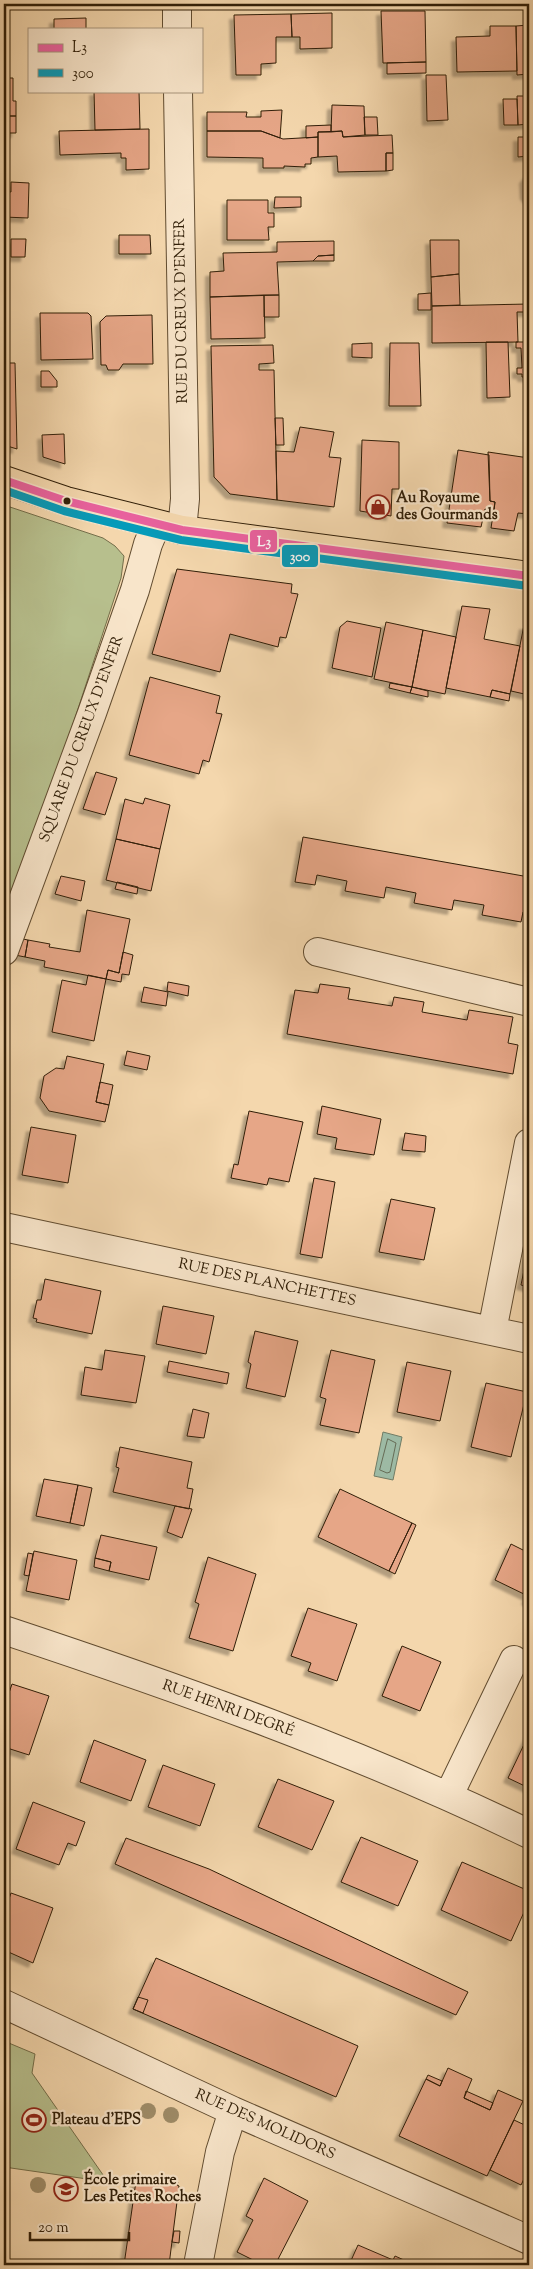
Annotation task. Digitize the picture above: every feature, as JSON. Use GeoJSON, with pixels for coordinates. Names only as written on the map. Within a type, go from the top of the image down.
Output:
{"type":"FeatureCollection","features":[{"type":"Feature","properties":{"kind":"main road"},"geometry":{"type":"LineString","coordinates":[[4,480],[66,501],[169,528],[529,576]]}},
{"type":"Feature","properties":{"kind":"street"},"geometry":{"type":"LineString","coordinates":[[177,4],[177,28]]}},
{"type":"Feature","properties":{"kind":"street","name":"RUE DU CREUX D'ENFER"},"geometry":{"type":"LineString","coordinates":[[169,528],[185,499],[178,92]]}},
{"type":"Feature","properties":{"kind":"street","name":"SQUARE DU CREUX D'ENFER"},"geometry":{"type":"LineString","coordinates":[[4,952],[135,590],[148,544],[169,528]]}},
{"type":"Feature","properties":{"kind":"street"},"geometry":{"type":"LineString","coordinates":[[318,952],[529,1002]]}},
{"type":"Feature","properties":{"kind":"street"},"geometry":{"type":"LineString","coordinates":[[492,1331],[529,1143]]}},
{"type":"Feature","properties":{"kind":"street","name":"RUE DES PLANCHETTES"},"geometry":{"type":"LineString","coordinates":[[4,1226],[529,1339]]}},
{"type":"Feature","properties":{"kind":"street","name":"RUE HENRI DEGRÉ"},"geometry":{"type":"LineString","coordinates":[[4,1630],[218,1704],[449,1795],[529,1834]]}},
{"type":"Feature","properties":{"kind":"street"},"geometry":{"type":"LineString","coordinates":[[449,1795],[514,1660]]}},
{"type":"Feature","properties":{"kind":"street","name":"RUE DES MOLIDORS"},"geometry":{"type":"LineString","coordinates":[[4,2004],[232,2111],[529,2240]]}},
{"type":"Feature","properties":{"kind":"street"},"geometry":{"type":"LineString","coordinates":[[198,2265],[220,2152],[232,2111]]}},
{"type":"Feature","properties":{"kind":"shaded area"},"geometry":{"type":"Polygon","coordinates":[[[4,505],[103,538],[115,546],[124,556],[121,578],[4,934],[4,505]]]}},
{"type":"Feature","properties":{"kind":"shaded area","name":"Plateau d'EPS"},"geometry":{"type":"Polygon","coordinates":[[[4,2041],[35,2054],[32,2073],[108,2182],[4,2167],[4,2041]]]}},
{"type":"Feature","properties":{"kind":"water"},"geometry":{"type":"Polygon","coordinates":[[[383,1432],[402,1437],[393,1480],[374,1476],[383,1432]]]}},
{"type":"Feature","properties":{"kind":"building"},"geometry":{"type":"Polygon","coordinates":[[[381,11],[425,11],[426,62],[383,63],[381,11]]]}},
{"type":"Feature","properties":{"kind":"building"},"geometry":{"type":"Polygon","coordinates":[[[332,13],[332,48],[300,49],[300,37],[292,37],[291,14],[332,13]]]}},
{"type":"Feature","properties":{"kind":"building"},"geometry":{"type":"Polygon","coordinates":[[[291,14],[292,37],[276,37],[276,63],[261,64],[261,75],[236,75],[234,15],[291,14]]]}},
{"type":"Feature","properties":{"kind":"building"},"geometry":{"type":"Polygon","coordinates":[[[86,18],[86,28],[54,28],[54,19],[86,18]]]}},
{"type":"Feature","properties":{"kind":"building"},"geometry":{"type":"Polygon","coordinates":[[[529,25],[529,74],[517,75],[516,26],[529,25]]]}},
{"type":"Feature","properties":{"kind":"building"},"geometry":{"type":"Polygon","coordinates":[[[490,26],[516,26],[517,71],[457,72],[456,37],[490,36],[490,26]]]}},
{"type":"Feature","properties":{"kind":"building"},"geometry":{"type":"Polygon","coordinates":[[[426,62],[426,73],[387,74],[387,63],[426,62]]]}},
{"type":"Feature","properties":{"kind":"building"},"geometry":{"type":"Polygon","coordinates":[[[426,75],[446,75],[448,120],[427,121],[426,75]]]}},
{"type":"Feature","properties":{"kind":"building"},"geometry":{"type":"Polygon","coordinates":[[[4,78],[13,78],[13,101],[16,101],[16,116],[6,116],[7,133],[4,133],[4,78]]]}},
{"type":"Feature","properties":{"kind":"building"},"geometry":{"type":"Polygon","coordinates":[[[94,92],[139,92],[140,129],[95,130],[94,92]]]}},
{"type":"Feature","properties":{"kind":"building"},"geometry":{"type":"Polygon","coordinates":[[[517,96],[529,96],[529,124],[518,125],[517,96]]]}},
{"type":"Feature","properties":{"kind":"building"},"geometry":{"type":"Polygon","coordinates":[[[503,99],[517,99],[518,125],[504,125],[503,99]]]}},
{"type":"Feature","properties":{"kind":"building"},"geometry":{"type":"Polygon","coordinates":[[[332,105],[364,106],[365,135],[343,137],[342,131],[331,132],[332,105]]]}},
{"type":"Feature","properties":{"kind":"building"},"geometry":{"type":"Polygon","coordinates":[[[282,110],[280,138],[261,131],[207,131],[207,112],[247,112],[246,117],[261,117],[261,111],[282,110]]]}},
{"type":"Feature","properties":{"kind":"building"},"geometry":{"type":"Polygon","coordinates":[[[6,116],[16,116],[16,133],[7,133],[6,116]]]}},
{"type":"Feature","properties":{"kind":"building"},"geometry":{"type":"Polygon","coordinates":[[[364,117],[377,117],[378,135],[365,135],[364,117]]]}},
{"type":"Feature","properties":{"kind":"building"},"geometry":{"type":"Polygon","coordinates":[[[331,125],[331,132],[318,132],[318,137],[306,138],[306,126],[331,125]]]}},
{"type":"Feature","properties":{"kind":"building"},"geometry":{"type":"Polygon","coordinates":[[[149,129],[149,169],[126,170],[126,158],[121,158],[121,153],[60,155],[59,131],[149,129]]]}},
{"type":"Feature","properties":{"kind":"building"},"geometry":{"type":"Polygon","coordinates":[[[207,131],[261,131],[283,139],[318,137],[318,157],[311,158],[311,164],[305,164],[305,167],[263,168],[263,158],[207,157],[207,131]]]}},
{"type":"Feature","properties":{"kind":"building"},"geometry":{"type":"Polygon","coordinates":[[[342,131],[343,137],[392,135],[393,153],[386,153],[386,171],[338,172],[337,156],[318,157],[318,132],[342,131]]]}},
{"type":"Feature","properties":{"kind":"building"},"geometry":{"type":"Polygon","coordinates":[[[518,137],[529,137],[529,156],[518,157],[518,137]]]}},
{"type":"Feature","properties":{"kind":"building"},"geometry":{"type":"Polygon","coordinates":[[[386,153],[393,153],[393,170],[386,171],[386,153]]]}},
{"type":"Feature","properties":{"kind":"building"},"geometry":{"type":"Polygon","coordinates":[[[529,173],[529,200],[525,195],[524,179],[529,173]]]}},
{"type":"Feature","properties":{"kind":"building"},"geometry":{"type":"Polygon","coordinates":[[[11,182],[29,183],[28,218],[4,217],[4,191],[11,192],[11,182]]]}},
{"type":"Feature","properties":{"kind":"building"},"geometry":{"type":"Polygon","coordinates":[[[275,197],[301,197],[301,207],[274,208],[275,197]]]}},
{"type":"Feature","properties":{"kind":"building"},"geometry":{"type":"Polygon","coordinates":[[[227,200],[268,200],[268,213],[274,213],[274,227],[268,227],[269,240],[227,240],[227,200]]]}},
{"type":"Feature","properties":{"kind":"building"},"geometry":{"type":"Polygon","coordinates":[[[119,235],[150,235],[151,254],[119,254],[119,235]]]}},
{"type":"Feature","properties":{"kind":"building"},"geometry":{"type":"Polygon","coordinates":[[[11,239],[26,239],[25,257],[11,257],[11,239]]]}},
{"type":"Feature","properties":{"kind":"building"},"geometry":{"type":"Polygon","coordinates":[[[430,240],[459,240],[459,274],[431,277],[430,240]]]}},
{"type":"Feature","properties":{"kind":"building"},"geometry":{"type":"Polygon","coordinates":[[[334,241],[334,255],[318,256],[313,261],[277,262],[279,295],[210,297],[210,272],[224,271],[223,253],[277,252],[277,242],[334,241]]]}},
{"type":"Feature","properties":{"kind":"building"},"geometry":{"type":"Polygon","coordinates":[[[334,255],[334,261],[313,261],[318,256],[334,255]]]}},
{"type":"Feature","properties":{"kind":"building"},"geometry":{"type":"Polygon","coordinates":[[[459,274],[460,305],[432,306],[431,277],[459,274]]]}},
{"type":"Feature","properties":{"kind":"building"},"geometry":{"type":"Polygon","coordinates":[[[431,293],[431,310],[418,310],[418,294],[431,293]]]}},
{"type":"Feature","properties":{"kind":"building"},"geometry":{"type":"Polygon","coordinates":[[[264,295],[265,338],[211,339],[210,297],[264,295]]]}},
{"type":"Feature","properties":{"kind":"building"},"geometry":{"type":"Polygon","coordinates":[[[264,295],[279,295],[279,317],[264,317],[264,295]]]}},
{"type":"Feature","properties":{"kind":"building"},"geometry":{"type":"Polygon","coordinates":[[[529,304],[529,312],[517,312],[518,342],[432,343],[432,306],[529,304]]]}},
{"type":"Feature","properties":{"kind":"building"},"geometry":{"type":"Polygon","coordinates":[[[40,313],[88,313],[91,316],[93,359],[41,360],[40,313]]]}},
{"type":"Feature","properties":{"kind":"building"},"geometry":{"type":"Polygon","coordinates":[[[152,315],[153,364],[123,364],[119,370],[108,370],[106,365],[101,365],[100,322],[106,316],[152,315]]]}},
{"type":"Feature","properties":{"kind":"building"},"geometry":{"type":"Polygon","coordinates":[[[486,342],[508,342],[510,397],[487,398],[486,342]]]}},
{"type":"Feature","properties":{"kind":"building"},"geometry":{"type":"Polygon","coordinates":[[[516,342],[529,342],[529,377],[522,377],[522,374],[517,374],[517,368],[522,368],[521,348],[516,348],[516,342]]]}},
{"type":"Feature","properties":{"kind":"building"},"geometry":{"type":"Polygon","coordinates":[[[372,343],[372,358],[352,357],[352,344],[372,343]]]}},
{"type":"Feature","properties":{"kind":"building"},"geometry":{"type":"Polygon","coordinates":[[[390,343],[419,343],[421,406],[389,406],[390,343]]]}},
{"type":"Feature","properties":{"kind":"building"},"geometry":{"type":"Polygon","coordinates":[[[273,345],[274,363],[259,364],[259,370],[274,370],[277,500],[230,494],[214,477],[211,346],[273,345]]]}},
{"type":"Feature","properties":{"kind":"building"},"geometry":{"type":"Polygon","coordinates":[[[4,363],[15,363],[17,449],[4,445],[4,363]]]}},
{"type":"Feature","properties":{"kind":"building"},"geometry":{"type":"Polygon","coordinates":[[[41,371],[49,371],[57,381],[57,387],[41,387],[41,371]]]}},
{"type":"Feature","properties":{"kind":"building"},"geometry":{"type":"Polygon","coordinates":[[[275,418],[283,418],[284,445],[276,445],[275,418]]]}},
{"type":"Feature","properties":{"kind":"building"},"geometry":{"type":"Polygon","coordinates":[[[300,427],[334,432],[329,457],[341,458],[334,507],[277,500],[276,451],[294,452],[300,427]]]}},
{"type":"Feature","properties":{"kind":"building"},"geometry":{"type":"Polygon","coordinates":[[[64,434],[65,464],[43,457],[42,435],[64,434]]]}},
{"type":"Feature","properties":{"kind":"building"},"geometry":{"type":"Polygon","coordinates":[[[362,440],[399,442],[399,489],[392,489],[391,516],[360,511],[362,440]]]}},
{"type":"Feature","properties":{"kind":"building"},"geometry":{"type":"Polygon","coordinates":[[[458,450],[489,455],[490,501],[495,502],[494,511],[485,509],[481,527],[447,523],[458,450]]]}},
{"type":"Feature","properties":{"kind":"building"},"geometry":{"type":"Polygon","coordinates":[[[488,452],[529,458],[529,514],[518,513],[514,531],[491,528],[495,502],[490,501],[488,452]]]}},
{"type":"Feature","properties":{"kind":"building"},"geometry":{"type":"Polygon","coordinates":[[[177,569],[292,584],[291,593],[298,594],[286,638],[280,637],[278,647],[230,634],[220,672],[152,654],[177,569]]]}},
{"type":"Feature","properties":{"kind":"building"},"geometry":{"type":"Polygon","coordinates":[[[462,606],[490,609],[484,639],[520,646],[510,694],[492,690],[490,697],[446,688],[462,606]]]}},
{"type":"Feature","properties":{"kind":"building"},"geometry":{"type":"Polygon","coordinates":[[[347,621],[381,628],[372,677],[332,668],[340,627],[347,621]]]}},
{"type":"Feature","properties":{"kind":"building"},"geometry":{"type":"Polygon","coordinates":[[[386,622],[423,630],[412,687],[374,679],[386,622]]]}},
{"type":"Feature","properties":{"kind":"building"},"geometry":{"type":"Polygon","coordinates":[[[524,625],[529,626],[529,695],[511,691],[524,625]]]}},
{"type":"Feature","properties":{"kind":"building"},"geometry":{"type":"Polygon","coordinates":[[[423,630],[456,637],[445,694],[412,687],[423,630]]]}},
{"type":"Feature","properties":{"kind":"building"},"geometry":{"type":"Polygon","coordinates":[[[150,677],[220,696],[216,713],[222,714],[209,762],[203,760],[199,774],[129,755],[150,677]]]}},
{"type":"Feature","properties":{"kind":"building"},"geometry":{"type":"Polygon","coordinates":[[[390,683],[412,687],[410,693],[389,688],[390,683]]]}},
{"type":"Feature","properties":{"kind":"building"},"geometry":{"type":"Polygon","coordinates":[[[412,687],[428,691],[428,697],[410,693],[412,687]]]}},
{"type":"Feature","properties":{"kind":"building"},"geometry":{"type":"Polygon","coordinates":[[[492,690],[510,694],[509,701],[490,697],[492,690]]]}},
{"type":"Feature","properties":{"kind":"building"},"geometry":{"type":"Polygon","coordinates":[[[96,772],[117,778],[105,815],[83,809],[96,772]]]}},
{"type":"Feature","properties":{"kind":"building"},"geometry":{"type":"Polygon","coordinates":[[[145,798],[170,805],[160,849],[116,839],[125,799],[143,804],[145,798]]]}},
{"type":"Feature","properties":{"kind":"building"},"geometry":{"type":"Polygon","coordinates":[[[303,837],[529,877],[529,913],[523,912],[521,922],[482,915],[484,905],[454,900],[452,910],[414,903],[416,893],[386,887],[384,898],[345,891],[347,881],[317,875],[315,885],[295,882],[303,837]]]}},
{"type":"Feature","properties":{"kind":"building"},"geometry":{"type":"Polygon","coordinates":[[[116,839],[160,849],[151,891],[106,880],[116,839]]]}},
{"type":"Feature","properties":{"kind":"building"},"geometry":{"type":"Polygon","coordinates":[[[61,876],[85,881],[81,901],[55,894],[61,876]]]}},
{"type":"Feature","properties":{"kind":"building"},"geometry":{"type":"Polygon","coordinates":[[[117,882],[138,887],[137,894],[115,889],[117,882]]]}},
{"type":"Feature","properties":{"kind":"building"},"geometry":{"type":"Polygon","coordinates":[[[87,910],[130,919],[119,973],[108,970],[106,979],[44,967],[45,961],[25,957],[28,940],[50,944],[49,947],[80,952],[87,910]]]}},
{"type":"Feature","properties":{"kind":"building"},"geometry":{"type":"Polygon","coordinates":[[[18,938],[28,940],[25,957],[15,955],[18,938]]]}},
{"type":"Feature","properties":{"kind":"building"},"geometry":{"type":"Polygon","coordinates":[[[123,952],[133,955],[129,975],[122,974],[121,982],[106,979],[108,970],[119,973],[123,952]]]}},
{"type":"Feature","properties":{"kind":"building"},"geometry":{"type":"Polygon","coordinates":[[[88,975],[106,979],[94,1041],[52,1032],[62,980],[86,985],[88,975]]]}},
{"type":"Feature","properties":{"kind":"building"},"geometry":{"type":"Polygon","coordinates":[[[168,982],[189,986],[188,996],[167,991],[168,982]]]}},
{"type":"Feature","properties":{"kind":"building"},"geometry":{"type":"Polygon","coordinates":[[[320,984],[350,988],[348,999],[392,1006],[394,997],[424,1002],[422,1012],[467,1020],[469,1010],[513,1017],[508,1043],[518,1045],[513,1074],[287,1034],[295,990],[318,993],[320,984]]]}},
{"type":"Feature","properties":{"kind":"building"},"geometry":{"type":"Polygon","coordinates":[[[144,987],[168,992],[166,1006],[141,1002],[144,987]]]}},
{"type":"Feature","properties":{"kind":"building"},"geometry":{"type":"Polygon","coordinates":[[[127,1051],[150,1056],[147,1070],[124,1065],[127,1051]]]}},
{"type":"Feature","properties":{"kind":"building"},"geometry":{"type":"Polygon","coordinates":[[[67,1056],[104,1064],[96,1102],[109,1105],[105,1122],[49,1111],[40,1098],[44,1076],[56,1068],[64,1069],[67,1056]]]}},
{"type":"Feature","properties":{"kind":"building"},"geometry":{"type":"Polygon","coordinates":[[[100,1082],[113,1085],[109,1105],[96,1102],[100,1082]]]}},
{"type":"Feature","properties":{"kind":"building"},"geometry":{"type":"Polygon","coordinates":[[[322,1106],[381,1119],[374,1155],[335,1149],[337,1138],[317,1134],[322,1106]]]}},
{"type":"Feature","properties":{"kind":"building"},"geometry":{"type":"Polygon","coordinates":[[[249,1111],[303,1122],[289,1182],[269,1178],[267,1185],[231,1178],[234,1164],[238,1165],[249,1111]]]}},
{"type":"Feature","properties":{"kind":"building"},"geometry":{"type":"Polygon","coordinates":[[[31,1127],[76,1135],[68,1183],[22,1175],[31,1127]]]}},
{"type":"Feature","properties":{"kind":"building"},"geometry":{"type":"Polygon","coordinates":[[[405,1133],[426,1136],[425,1152],[402,1150],[405,1133]]]}},
{"type":"Feature","properties":{"kind":"building"},"geometry":{"type":"Polygon","coordinates":[[[314,1178],[335,1182],[322,1258],[300,1254],[314,1178]]]}},
{"type":"Feature","properties":{"kind":"building"},"geometry":{"type":"Polygon","coordinates":[[[391,1199],[435,1208],[424,1260],[379,1252],[391,1199]]]}},
{"type":"Feature","properties":{"kind":"building"},"geometry":{"type":"Polygon","coordinates":[[[527,1255],[529,1255],[529,1287],[521,1285],[527,1255]]]}},
{"type":"Feature","properties":{"kind":"building"},"geometry":{"type":"Polygon","coordinates":[[[45,1279],[101,1291],[92,1334],[36,1322],[37,1319],[33,1318],[37,1300],[41,1300],[45,1279]]]}},
{"type":"Feature","properties":{"kind":"building"},"geometry":{"type":"Polygon","coordinates":[[[163,1306],[214,1316],[206,1354],[156,1344],[163,1306]]]}},
{"type":"Feature","properties":{"kind":"building"},"geometry":{"type":"Polygon","coordinates":[[[255,1331],[298,1341],[285,1397],[246,1388],[251,1364],[248,1362],[255,1331]]]}},
{"type":"Feature","properties":{"kind":"building"},"geometry":{"type":"Polygon","coordinates":[[[105,1350],[145,1356],[136,1403],[81,1395],[85,1367],[102,1370],[105,1350]]]}},
{"type":"Feature","properties":{"kind":"building"},"geometry":{"type":"Polygon","coordinates":[[[331,1350],[375,1360],[359,1433],[320,1425],[326,1399],[320,1397],[331,1350]]]}},
{"type":"Feature","properties":{"kind":"building"},"geometry":{"type":"Polygon","coordinates":[[[169,1361],[229,1373],[227,1384],[167,1372],[169,1361]]]}},
{"type":"Feature","properties":{"kind":"building"},"geometry":{"type":"Polygon","coordinates":[[[407,1362],[451,1371],[440,1421],[397,1412],[407,1362]]]}},
{"type":"Feature","properties":{"kind":"building"},"geometry":{"type":"Polygon","coordinates":[[[486,1383],[527,1392],[511,1457],[471,1447],[486,1383]]]}},
{"type":"Feature","properties":{"kind":"building"},"geometry":{"type":"Polygon","coordinates":[[[193,1409],[209,1413],[204,1438],[187,1436],[193,1409]]]}},
{"type":"Feature","properties":{"kind":"building"},"geometry":{"type":"Polygon","coordinates":[[[120,1447],[192,1462],[187,1488],[193,1489],[189,1509],[113,1492],[119,1468],[116,1467],[120,1447]]]}},
{"type":"Feature","properties":{"kind":"building"},"geometry":{"type":"Polygon","coordinates":[[[44,1479],[78,1485],[70,1523],[36,1516],[44,1479]]]}},
{"type":"Feature","properties":{"kind":"building"},"geometry":{"type":"Polygon","coordinates":[[[78,1485],[92,1488],[84,1526],[70,1523],[78,1485]]]}},
{"type":"Feature","properties":{"kind":"building"},"geometry":{"type":"Polygon","coordinates":[[[340,1489],[412,1523],[389,1571],[318,1537],[340,1489]]]}},
{"type":"Feature","properties":{"kind":"building"},"geometry":{"type":"Polygon","coordinates":[[[175,1506],[192,1509],[182,1538],[167,1532],[175,1506]]]}},
{"type":"Feature","properties":{"kind":"building"},"geometry":{"type":"Polygon","coordinates":[[[412,1523],[416,1525],[395,1574],[389,1571],[412,1523]]]}},
{"type":"Feature","properties":{"kind":"building"},"geometry":{"type":"Polygon","coordinates":[[[101,1535],[157,1547],[149,1580],[109,1571],[111,1562],[95,1558],[101,1535]]]}},
{"type":"Feature","properties":{"kind":"building"},"geometry":{"type":"Polygon","coordinates":[[[511,1544],[529,1553],[529,1602],[526,1600],[528,1596],[495,1580],[511,1544]]]}},
{"type":"Feature","properties":{"kind":"building"},"geometry":{"type":"Polygon","coordinates":[[[34,1551],[77,1560],[69,1600],[26,1591],[34,1551]]]}},
{"type":"Feature","properties":{"kind":"building"},"geometry":{"type":"Polygon","coordinates":[[[28,1553],[33,1554],[29,1576],[24,1575],[28,1553]]]}},
{"type":"Feature","properties":{"kind":"building"},"geometry":{"type":"Polygon","coordinates":[[[208,1557],[256,1574],[233,1651],[189,1638],[199,1604],[195,1602],[208,1557]]]}},
{"type":"Feature","properties":{"kind":"building"},"geometry":{"type":"Polygon","coordinates":[[[95,1558],[111,1562],[109,1571],[94,1567],[95,1558]]]}},
{"type":"Feature","properties":{"kind":"building"},"geometry":{"type":"Polygon","coordinates":[[[308,1608],[357,1624],[337,1681],[308,1671],[311,1663],[291,1656],[308,1608]]]}},
{"type":"Feature","properties":{"kind":"building"},"geometry":{"type":"Polygon","coordinates":[[[402,1646],[441,1662],[420,1711],[382,1696],[402,1646]]]}},
{"type":"Feature","properties":{"kind":"building"},"geometry":{"type":"Polygon","coordinates":[[[12,1684],[49,1696],[29,1755],[4,1747],[4,1708],[12,1684]]]}},
{"type":"Feature","properties":{"kind":"building"},"geometry":{"type":"Polygon","coordinates":[[[529,1734],[529,1788],[508,1778],[529,1734]]]}},
{"type":"Feature","properties":{"kind":"building"},"geometry":{"type":"Polygon","coordinates":[[[94,1740],[146,1760],[131,1801],[80,1782],[94,1740]]]}},
{"type":"Feature","properties":{"kind":"building"},"geometry":{"type":"Polygon","coordinates":[[[163,1765],[215,1784],[200,1826],[148,1807],[163,1765]]]}},
{"type":"Feature","properties":{"kind":"building"},"geometry":{"type":"Polygon","coordinates":[[[278,1779],[334,1801],[312,1850],[258,1827],[278,1779]]]}},
{"type":"Feature","properties":{"kind":"building"},"geometry":{"type":"Polygon","coordinates":[[[33,1802],[85,1822],[76,1846],[68,1843],[59,1865],[16,1849],[33,1802]]]}},
{"type":"Feature","properties":{"kind":"building"},"geometry":{"type":"Polygon","coordinates":[[[361,1837],[418,1861],[398,1906],[341,1882],[361,1837]]]}},
{"type":"Feature","properties":{"kind":"building"},"geometry":{"type":"Polygon","coordinates":[[[126,1838],[209,1869],[468,1992],[456,2015],[115,1864],[126,1838]]]}},
{"type":"Feature","properties":{"kind":"building"},"geometry":{"type":"Polygon","coordinates":[[[462,1862],[529,1891],[529,1901],[511,1941],[441,1910],[462,1862]]]}},
{"type":"Feature","properties":{"kind":"building"},"geometry":{"type":"Polygon","coordinates":[[[11,1893],[53,1908],[33,1963],[4,1950],[4,1914],[11,1893]]]}},
{"type":"Feature","properties":{"kind":"building"},"geometry":{"type":"Polygon","coordinates":[[[156,1958],[358,2046],[336,2097],[133,2009],[156,1958]]]}},
{"type":"Feature","properties":{"kind":"building"},"geometry":{"type":"Polygon","coordinates":[[[138,1997],[148,2000],[143,2013],[133,2009],[138,1997]]]}},
{"type":"Feature","properties":{"kind":"building"},"geometry":{"type":"Polygon","coordinates":[[[448,2068],[472,2079],[464,2098],[490,2110],[498,2090],[523,2101],[487,2176],[399,2136],[426,2079],[440,2086],[448,2068]]]}},
{"type":"Feature","properties":{"kind":"building"},"geometry":{"type":"Polygon","coordinates":[[[428,2075],[442,2081],[440,2086],[426,2079],[428,2075]]]}},
{"type":"Feature","properties":{"kind":"building"},"geometry":{"type":"Polygon","coordinates":[[[466,2091],[493,2103],[490,2110],[464,2098],[466,2091]]]}},
{"type":"Feature","properties":{"kind":"building"},"geometry":{"type":"Polygon","coordinates":[[[514,2120],[529,2127],[529,2169],[521,2185],[490,2170],[514,2120]]]}},
{"type":"Feature","properties":{"kind":"building"},"geometry":{"type":"Polygon","coordinates":[[[264,2178],[308,2201],[275,2265],[263,2265],[237,2252],[253,2220],[246,2216],[264,2178]]]}},
{"type":"Feature","properties":{"kind":"building"},"geometry":{"type":"Polygon","coordinates":[[[136,2181],[172,2185],[173,2181],[178,2182],[169,2265],[124,2265],[136,2181]]]}},
{"type":"Feature","properties":{"kind":"building"},"geometry":{"type":"Polygon","coordinates":[[[174,2231],[180,2231],[179,2243],[172,2242],[174,2231]]]}},
{"type":"Feature","properties":{"kind":"building"},"geometry":{"type":"Polygon","coordinates":[[[358,2245],[393,2260],[395,2256],[415,2265],[349,2265],[358,2245]]]}},
{"type":"Feature","properties":{"kind":"transit line","name":"L3"},"geometry":{"type":"LineString","coordinates":[[4,480],[66,501],[182,530],[529,576]]}},
{"type":"Feature","properties":{"kind":"transit line","name":"300"},"geometry":{"type":"LineString","coordinates":[[4,490],[64,511],[181,540],[528,586]]}},
{"type":"Feature","properties":{"kind":"place","name":"Au Royaume des Gourmands"},"geometry":{"type":"Point","coordinates":[378,507]}},
{"type":"Feature","properties":{"kind":"place","name":"Plateau d'EPS"},"geometry":{"type":"Point","coordinates":[34,2120]}},
{"type":"Feature","properties":{"kind":"place","name":"École primaire Les Petites Roches"},"geometry":{"type":"Point","coordinates":[66,2189]}}]}
